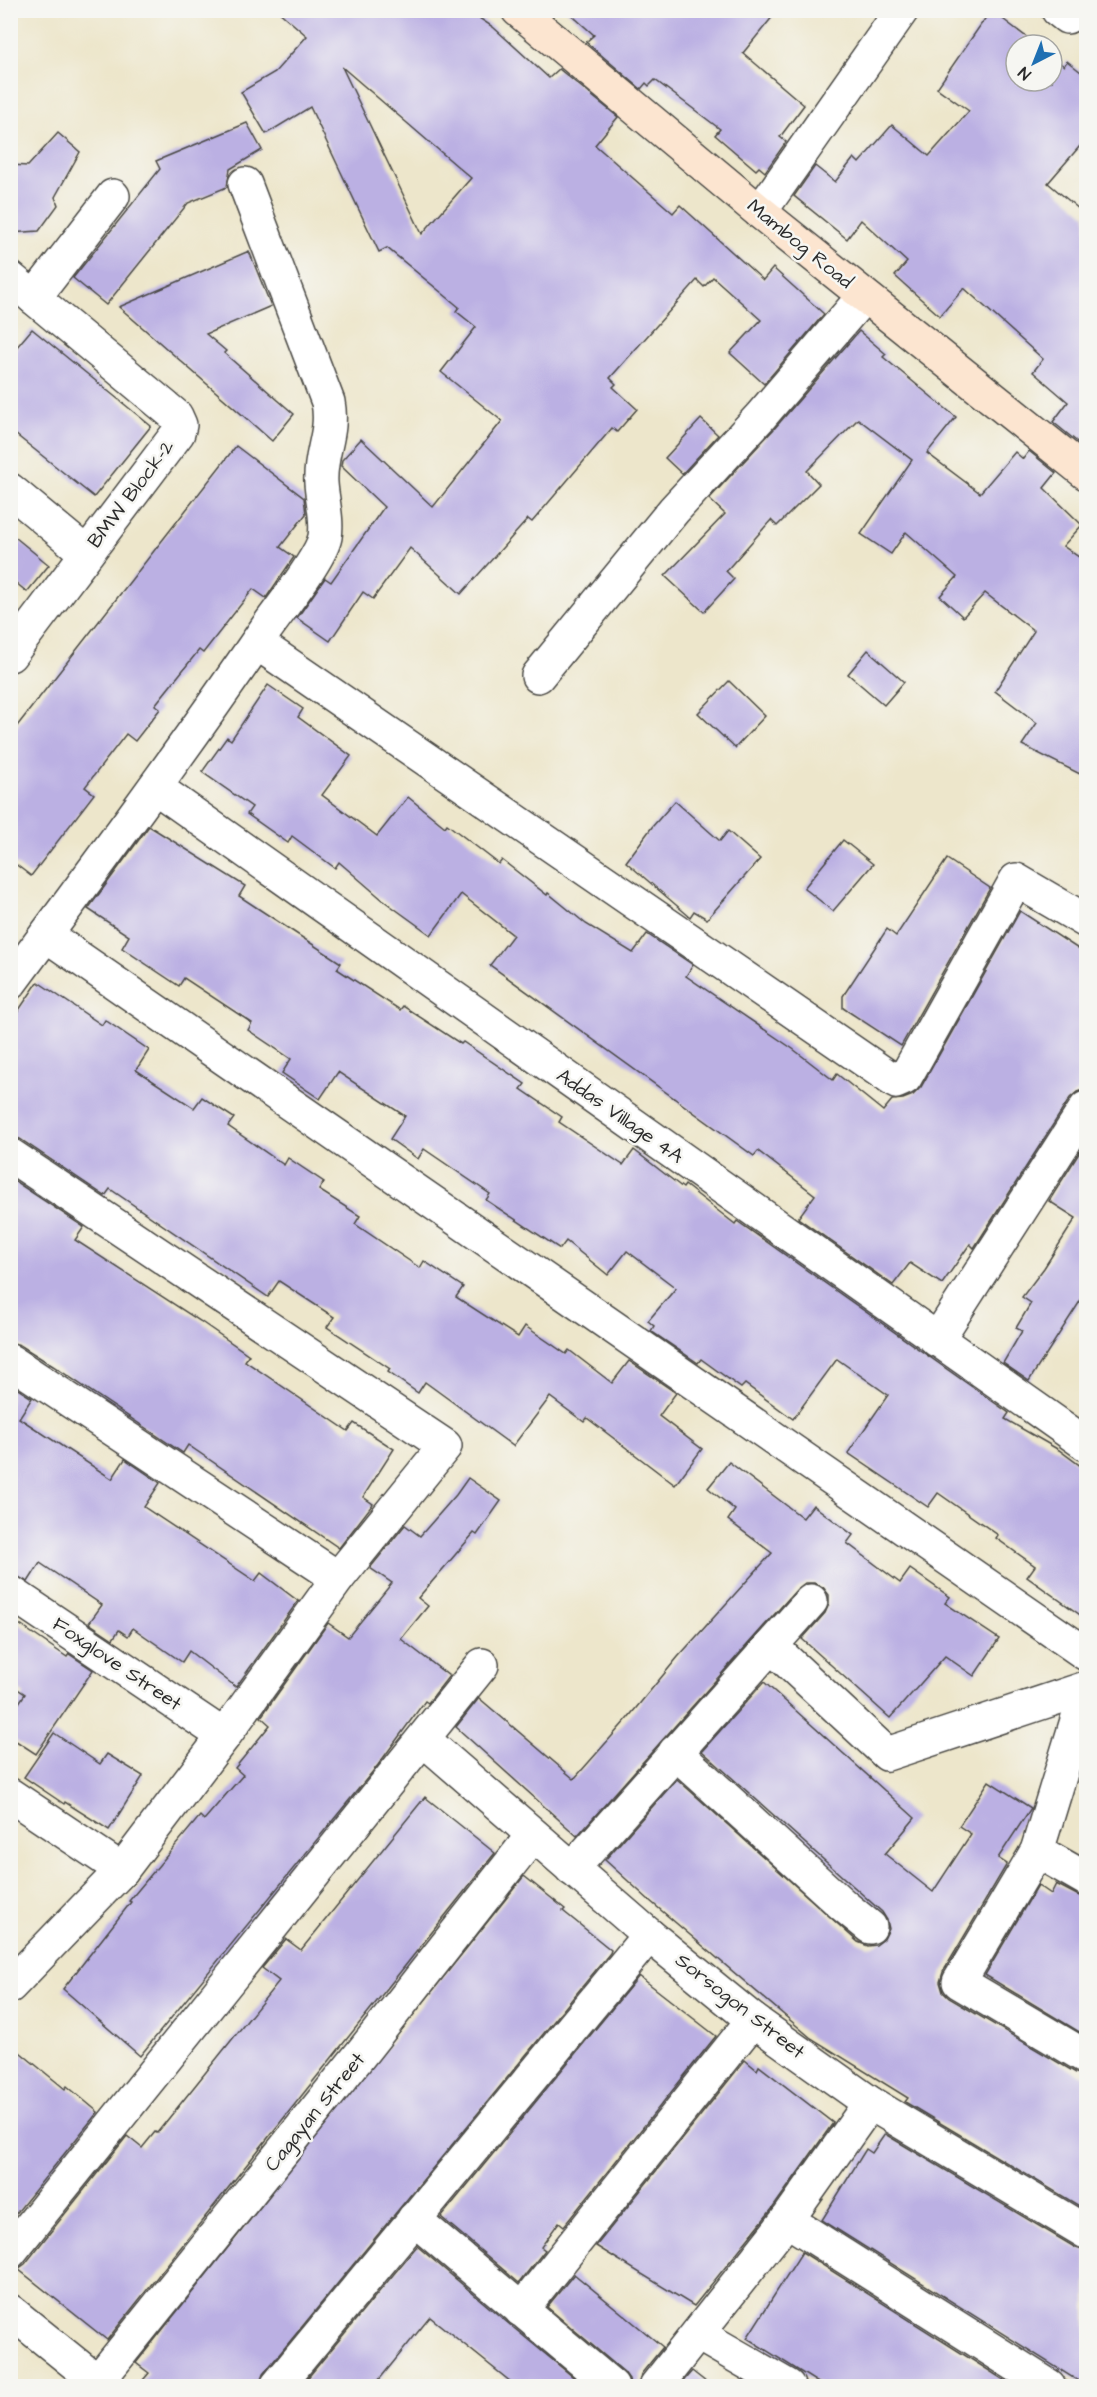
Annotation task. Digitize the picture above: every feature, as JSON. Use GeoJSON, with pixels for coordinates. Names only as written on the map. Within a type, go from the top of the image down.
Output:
{"type":"FeatureCollection","features":[{"type":"Feature","properties":{"kind":"main road","name":"Mambog Road"},"geometry":{"type":"LineString","coordinates":[[518,10],[760,212],[1086,473]]}},
{"type":"Feature","properties":{"kind":"street"},"geometry":{"type":"LineString","coordinates":[[760,212],[902,10]]}},
{"type":"Feature","properties":{"kind":"street"},"geometry":{"type":"LineString","coordinates":[[10,983],[256,643],[315,557],[325,538],[325,510],[321,482],[323,454],[331,419],[328,402],[245,184]]}},
{"type":"Feature","properties":{"kind":"street"},"geometry":{"type":"LineString","coordinates":[[22,288],[113,196]]}},
{"type":"Feature","properties":{"kind":"street","name":"BMW Block-2"},"geometry":{"type":"LineString","coordinates":[[10,655],[178,433],[180,424],[176,416],[22,288]]}},
{"type":"Feature","properties":{"kind":"street"},"geometry":{"type":"LineString","coordinates":[[538,676],[674,510],[760,417],[864,296]]}},
{"type":"Feature","properties":{"kind":"street"},"geometry":{"type":"LineString","coordinates":[[10,490],[86,553]]}},
{"type":"Feature","properties":{"kind":"street"},"geometry":{"type":"LineString","coordinates":[[256,643],[896,1082],[901,1082],[904,1078],[1016,880],[1086,921]]}},
{"type":"Feature","properties":{"kind":"street","name":"Addas Village 4A"},"geometry":{"type":"LineString","coordinates":[[154,787],[937,1340],[1082,1431]]}},
{"type":"Feature","properties":{"kind":"street"},"geometry":{"type":"LineString","coordinates":[[46,935],[1086,1653]]}},
{"type":"Feature","properties":{"kind":"street"},"geometry":{"type":"LineString","coordinates":[[937,1340],[1086,1108]]}},
{"type":"Feature","properties":{"kind":"street"},"geometry":{"type":"LineString","coordinates":[[10,1155],[445,1446],[338,1578],[224,1736],[122,1870],[10,1986]]}},
{"type":"Feature","properties":{"kind":"street"},"geometry":{"type":"LineString","coordinates":[[10,1361],[338,1578]]}},
{"type":"Feature","properties":{"kind":"street","name":"Foxglove Street"},"geometry":{"type":"LineString","coordinates":[[10,1592],[224,1736]]}},
{"type":"Feature","properties":{"kind":"street"},"geometry":{"type":"LineString","coordinates":[[572,1869],[811,1601]]}},
{"type":"Feature","properties":{"kind":"street"},"geometry":{"type":"LineString","coordinates":[[771,1646],[887,1754],[1086,1690]]}},
{"type":"Feature","properties":{"kind":"street"},"geometry":{"type":"LineString","coordinates":[[10,2252],[482,1665]]}},
{"type":"Feature","properties":{"kind":"street"},"geometry":{"type":"LineString","coordinates":[[1086,1690],[1037,1851],[959,1982],[1086,2057]]}},
{"type":"Feature","properties":{"kind":"street","name":"Sorsogon Street"},"geometry":{"type":"LineString","coordinates":[[423,1739],[649,1935],[753,2020],[870,2103],[1086,2232]]}},
{"type":"Feature","properties":{"kind":"street"},"geometry":{"type":"LineString","coordinates":[[675,1752],[870,1927]]}},
{"type":"Feature","properties":{"kind":"street"},"geometry":{"type":"LineString","coordinates":[[10,1795],[122,1870]]}},
{"type":"Feature","properties":{"kind":"street","name":"Cagayan Street"},"geometry":{"type":"LineString","coordinates":[[98,2385],[533,1835]]}},
{"type":"Feature","properties":{"kind":"street"},"geometry":{"type":"LineString","coordinates":[[1037,1851],[1086,1879]]}},
{"type":"Feature","properties":{"kind":"street"},"geometry":{"type":"LineString","coordinates":[[278,2386],[649,1935]]}},
{"type":"Feature","properties":{"kind":"street"},"geometry":{"type":"LineString","coordinates":[[521,2310],[753,2020]]}},
{"type":"Feature","properties":{"kind":"street"},"geometry":{"type":"LineString","coordinates":[[656,2386],[787,2220],[870,2103]]}},
{"type":"Feature","properties":{"kind":"street"},"geometry":{"type":"LineString","coordinates":[[414,2219],[612,2386]]}},
{"type":"Feature","properties":{"kind":"street"},"geometry":{"type":"LineString","coordinates":[[787,2220],[1048,2386]]}},
{"type":"Feature","properties":{"kind":"street"},"geometry":{"type":"LineString","coordinates":[[10,2311],[98,2385]]}},
{"type":"Feature","properties":{"kind":"street"},"geometry":{"type":"LineString","coordinates":[[698,2334],[788,2386]]}},
{"type":"Feature","properties":{"kind":"building"},"geometry":{"type":"Polygon","coordinates":[[[277,10],[467,10],[493,27],[549,78],[559,69],[618,117],[595,145],[673,213],[680,205],[763,280],[773,268],[824,314],[764,384],[730,353],[761,320],[713,277],[704,287],[697,280],[610,378],[616,384],[613,387],[637,409],[617,432],[612,428],[532,522],[528,519],[461,594],[410,548],[373,599],[363,592],[330,641],[297,618],[325,578],[331,582],[384,507],[341,466],[342,460],[361,439],[433,507],[502,421],[441,372],[476,327],[456,311],[459,307],[387,248],[379,252],[310,107],[266,134],[241,92],[275,72],[307,36],[277,10]],[[342,67],[422,234],[471,178],[342,67]]]}},
{"type":"Feature","properties":{"kind":"building"},"geometry":{"type":"Polygon","coordinates":[[[566,10],[778,10],[743,53],[804,105],[780,137],[786,142],[765,172],[759,167],[756,170],[715,135],[720,129],[655,80],[649,86],[646,83],[641,89],[586,42],[594,35],[566,10]]]}},
{"type":"Feature","properties":{"kind":"building"},"geometry":{"type":"Polygon","coordinates":[[[991,10],[1021,33],[1004,33],[1004,93],[1064,93],[1064,66],[1067,61],[1086,76],[1086,139],[1048,183],[1086,215],[1086,438],[1081,445],[1053,422],[1068,402],[1033,372],[1043,359],[964,288],[940,316],[895,276],[907,262],[861,220],[847,239],[794,196],[815,166],[835,182],[854,158],[859,163],[892,125],[929,156],[969,111],[937,88],[991,10]]]}},
{"type":"Feature","properties":{"kind":"building"},"geometry":{"type":"Polygon","coordinates":[[[247,123],[262,150],[230,169],[227,187],[188,203],[106,305],[73,278],[160,169],[156,161],[247,123]]]}},
{"type":"Feature","properties":{"kind":"building"},"geometry":{"type":"Polygon","coordinates":[[[58,133],[80,152],[55,197],[58,205],[39,231],[10,233],[10,165],[28,166],[58,133]]]}},
{"type":"Feature","properties":{"kind":"building"},"geometry":{"type":"Polygon","coordinates":[[[249,251],[271,306],[206,334],[226,351],[224,353],[294,414],[272,441],[119,307],[249,251]]]}},
{"type":"Feature","properties":{"kind":"building"},"geometry":{"type":"Polygon","coordinates":[[[32,329],[151,426],[94,497],[10,430],[10,355],[32,329]]]}},
{"type":"Feature","properties":{"kind":"building"},"geometry":{"type":"Polygon","coordinates":[[[859,331],[886,354],[883,357],[956,417],[927,453],[980,493],[1015,452],[1023,459],[1029,451],[1056,473],[1044,488],[1082,525],[1063,546],[1086,562],[1086,777],[1022,745],[1037,723],[995,691],[1034,631],[985,593],[963,617],[940,596],[957,577],[906,532],[891,554],[861,534],[912,460],[858,419],[807,471],[819,484],[777,526],[771,520],[726,571],[734,579],[704,612],[665,576],[725,514],[709,499],[774,429],[859,331]]]}},
{"type":"Feature","properties":{"kind":"building"},"geometry":{"type":"Polygon","coordinates":[[[701,419],[718,435],[682,474],[665,458],[701,419]]]}},
{"type":"Feature","properties":{"kind":"building"},"geometry":{"type":"Polygon","coordinates":[[[236,446],[304,498],[306,514],[280,547],[294,557],[266,598],[253,589],[203,653],[199,650],[155,705],[160,709],[135,741],[126,734],[85,787],[94,794],[31,876],[10,860],[10,735],[236,446]]]}},
{"type":"Feature","properties":{"kind":"building"},"geometry":{"type":"Polygon","coordinates":[[[10,533],[49,565],[27,592],[10,578],[10,533]]]}},
{"type":"Feature","properties":{"kind":"building"},"geometry":{"type":"Polygon","coordinates":[[[868,650],[904,682],[884,705],[848,674],[868,650]]]}},
{"type":"Feature","properties":{"kind":"building"},"geometry":{"type":"Polygon","coordinates":[[[729,681],[765,716],[735,748],[698,713],[729,681]]]}},
{"type":"Feature","properties":{"kind":"building"},"geometry":{"type":"Polygon","coordinates":[[[268,685],[303,709],[298,717],[351,756],[322,795],[377,836],[408,797],[445,827],[447,824],[499,864],[502,860],[586,924],[633,953],[647,934],[693,965],[686,976],[793,1049],[833,1080],[837,1074],[883,1111],[892,1100],[913,1095],[921,1087],[1020,911],[1086,954],[1086,1089],[1070,1098],[974,1248],[970,1244],[942,1284],[910,1263],[893,1285],[798,1218],[815,1195],[758,1151],[754,1156],[490,965],[513,935],[461,894],[431,935],[384,901],[339,862],[335,868],[292,836],[288,843],[247,814],[252,807],[202,772],[227,737],[231,740],[268,685]]]}},
{"type":"Feature","properties":{"kind":"building"},"geometry":{"type":"Polygon","coordinates":[[[675,801],[720,841],[728,831],[760,859],[707,919],[694,911],[690,917],[626,862],[675,801]]]}},
{"type":"Feature","properties":{"kind":"building"},"geometry":{"type":"Polygon","coordinates":[[[149,826],[245,886],[239,896],[341,963],[337,969],[400,1010],[403,1006],[461,1044],[463,1042],[525,1084],[521,1089],[562,1117],[559,1122],[623,1165],[634,1150],[683,1188],[685,1185],[735,1224],[737,1221],[1009,1413],[1005,1419],[1059,1450],[1086,1470],[1086,1619],[1027,1577],[1035,1566],[996,1538],[998,1535],[938,1493],[928,1507],[848,1453],[888,1395],[837,1359],[793,1419],[745,1384],[741,1388],[701,1359],[698,1363],[651,1331],[654,1326],[648,1321],[676,1288],[627,1251],[608,1275],[566,1241],[560,1249],[486,1200],[490,1194],[424,1149],[418,1159],[390,1139],[405,1116],[338,1072],[320,1099],[282,1073],[291,1059],[248,1030],[252,1023],[184,978],[179,986],[122,948],[129,936],[88,909],[149,826]]]}},
{"type":"Feature","properties":{"kind":"building"},"geometry":{"type":"Polygon","coordinates":[[[843,840],[873,864],[833,911],[804,888],[843,840]]]}},
{"type":"Feature","properties":{"kind":"building"},"geometry":{"type":"Polygon","coordinates":[[[947,859],[990,888],[901,1046],[843,1008],[843,996],[887,929],[896,936],[947,859]]]}},
{"type":"Feature","properties":{"kind":"building"},"geometry":{"type":"Polygon","coordinates":[[[38,982],[102,1025],[105,1020],[149,1050],[136,1070],[194,1108],[202,1097],[234,1118],[228,1126],[284,1165],[288,1158],[324,1182],[319,1190],[360,1216],[355,1224],[420,1268],[424,1261],[463,1287],[456,1297],[518,1337],[525,1326],[566,1354],[569,1350],[612,1383],[629,1361],[676,1393],[659,1416],[702,1449],[675,1485],[587,1418],[584,1422],[550,1397],[513,1446],[425,1382],[418,1393],[388,1372],[390,1369],[327,1327],[334,1317],[279,1281],[268,1297],[110,1189],[105,1196],[20,1139],[10,1136],[10,1023],[38,982]]]}},
{"type":"Feature","properties":{"kind":"building"},"geometry":{"type":"Polygon","coordinates":[[[1086,1142],[1086,1292],[1029,1381],[1003,1363],[1022,1331],[1016,1328],[1031,1303],[1022,1297],[1076,1218],[1049,1201],[1086,1142]]]}},
{"type":"Feature","properties":{"kind":"building"},"geometry":{"type":"Polygon","coordinates":[[[10,1178],[84,1227],[75,1240],[249,1355],[245,1361],[348,1431],[354,1423],[394,1449],[363,1497],[373,1504],[339,1548],[188,1445],[183,1453],[53,1366],[20,1345],[10,1342],[10,1178]]]}},
{"type":"Feature","properties":{"kind":"building"},"geometry":{"type":"Polygon","coordinates":[[[10,1384],[32,1398],[19,1418],[112,1479],[125,1459],[160,1483],[144,1507],[255,1581],[261,1573],[298,1601],[236,1687],[189,1651],[182,1662],[133,1628],[128,1636],[119,1630],[113,1639],[89,1623],[102,1605],[40,1563],[28,1582],[10,1573],[10,1384]]]}},
{"type":"Feature","properties":{"kind":"building"},"geometry":{"type":"Polygon","coordinates":[[[729,1462],[803,1518],[813,1505],[853,1535],[847,1543],[900,1583],[910,1569],[950,1597],[945,1603],[999,1639],[974,1676],[945,1656],[890,1718],[802,1639],[825,1613],[829,1604],[829,1595],[823,1587],[814,1583],[805,1583],[797,1589],[577,1836],[456,1727],[479,1698],[574,1779],[678,1657],[772,1553],[728,1520],[735,1510],[708,1488],[729,1462]]]}},
{"type":"Feature","properties":{"kind":"building"},"geometry":{"type":"Polygon","coordinates":[[[468,1478],[501,1501],[477,1535],[474,1533],[418,1598],[428,1606],[401,1639],[449,1676],[428,1703],[425,1701],[378,1765],[140,2056],[63,1989],[131,1902],[129,1901],[200,1816],[204,1820],[243,1775],[235,1768],[270,1725],[261,1717],[328,1623],[348,1637],[392,1583],[370,1568],[405,1525],[420,1536],[468,1478]]]}},
{"type":"Feature","properties":{"kind":"building"},"geometry":{"type":"Polygon","coordinates":[[[10,1618],[67,1657],[69,1654],[93,1670],[36,1754],[10,1737],[10,1716],[25,1694],[10,1684],[10,1618]]]}},
{"type":"Feature","properties":{"kind":"building"},"geometry":{"type":"Polygon","coordinates":[[[764,1682],[915,1818],[885,1854],[933,1892],[971,1834],[959,1826],[989,1781],[1031,1808],[998,1858],[1007,1864],[943,1972],[940,1982],[943,1992],[949,1998],[1076,2073],[1086,2076],[1086,2210],[905,2102],[908,2098],[811,2038],[605,1860],[677,1779],[858,1942],[868,1946],[876,1945],[884,1939],[889,1929],[882,1912],[702,1751],[764,1682]]]}},
{"type":"Feature","properties":{"kind":"building"},"geometry":{"type":"Polygon","coordinates":[[[54,1733],[100,1764],[107,1754],[143,1776],[109,1830],[24,1777],[54,1733]]]}},
{"type":"Feature","properties":{"kind":"building"},"geometry":{"type":"Polygon","coordinates":[[[425,1797],[495,1853],[107,2340],[18,2269],[25,2264],[127,2136],[142,2148],[155,2132],[157,2133],[279,1981],[262,1968],[286,1939],[301,1950],[425,1797]]]}},
{"type":"Feature","properties":{"kind":"building"},"geometry":{"type":"Polygon","coordinates":[[[524,1876],[611,1950],[610,1953],[263,2374],[259,2386],[138,2386],[149,2373],[136,2363],[524,1876]]]}},
{"type":"Feature","properties":{"kind":"building"},"geometry":{"type":"Polygon","coordinates":[[[1056,1884],[1086,1898],[1086,2036],[985,1975],[1038,1885],[1051,1894],[1056,1884]]]}},
{"type":"Feature","properties":{"kind":"building"},"geometry":{"type":"Polygon","coordinates":[[[639,1976],[716,2036],[564,2226],[559,2222],[541,2247],[545,2250],[519,2283],[441,2217],[639,1976]]]}},
{"type":"Feature","properties":{"kind":"building"},"geometry":{"type":"Polygon","coordinates":[[[10,2044],[65,2089],[67,2086],[98,2112],[10,2221],[10,2044]]]}},
{"type":"Feature","properties":{"kind":"building"},"geometry":{"type":"Polygon","coordinates":[[[745,2060],[757,2070],[759,2066],[833,2123],[772,2209],[694,2306],[596,2246],[745,2060]]]}},
{"type":"Feature","properties":{"kind":"building"},"geometry":{"type":"Polygon","coordinates":[[[885,2134],[1076,2248],[1086,2251],[1086,2386],[822,2220],[866,2149],[872,2153],[885,2134]]]}},
{"type":"Feature","properties":{"kind":"building"},"geometry":{"type":"Polygon","coordinates":[[[417,2246],[584,2386],[516,2386],[430,2317],[374,2386],[301,2386],[417,2246]]]}},
{"type":"Feature","properties":{"kind":"building"},"geometry":{"type":"Polygon","coordinates":[[[802,2252],[1007,2382],[1004,2386],[823,2386],[747,2338],[802,2252]]]}},
{"type":"Feature","properties":{"kind":"building"},"geometry":{"type":"Polygon","coordinates":[[[574,2274],[663,2347],[641,2374],[638,2386],[630,2386],[629,2379],[624,2372],[547,2307],[574,2274]]]}},
{"type":"Feature","properties":{"kind":"building"},"geometry":{"type":"Polygon","coordinates":[[[692,2371],[711,2386],[679,2386],[692,2371]]]}}]}
